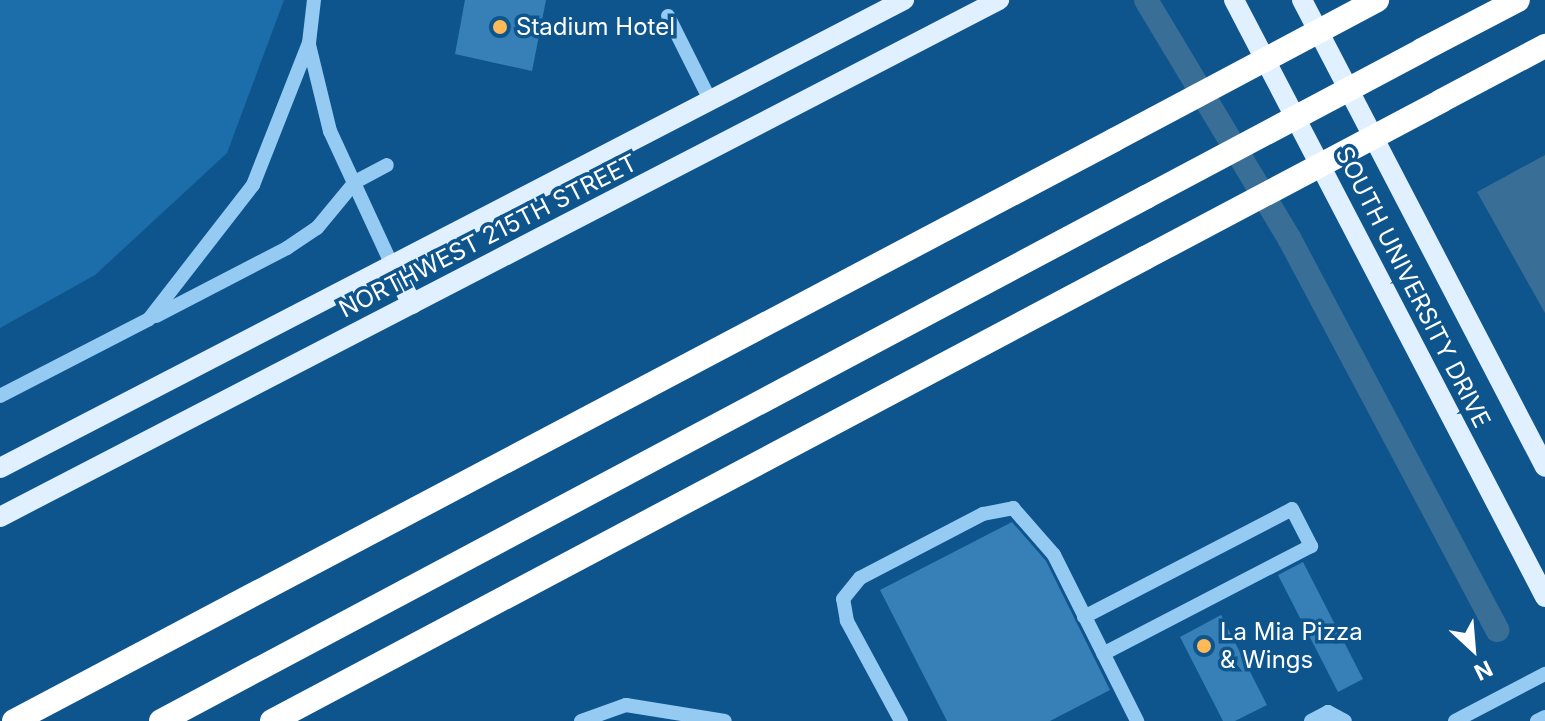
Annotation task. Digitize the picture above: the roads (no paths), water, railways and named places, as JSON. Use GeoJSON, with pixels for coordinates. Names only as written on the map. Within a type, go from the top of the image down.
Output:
{"type":"FeatureCollection","features":[{"type":"Feature","properties":{"kind":"highway"},"geometry":{"type":"LineString","coordinates":[[14,721],[1377,0]]}},
{"type":"Feature","properties":{"kind":"highway"},"geometry":{"type":"LineString","coordinates":[[161,721],[1518,0]]}},
{"type":"Feature","properties":{"kind":"highway"},"geometry":{"type":"LineString","coordinates":[[272,721],[1545,46]]}},
{"type":"Feature","properties":{"kind":"main road","name":"NORTHWEST 215TH STREET"},"geometry":{"type":"LineString","coordinates":[[0,468],[904,0]]}},
{"type":"Feature","properties":{"kind":"main road","name":"NORTHWEST 215TH STREET"},"geometry":{"type":"LineString","coordinates":[[0,517],[999,0]]}},
{"type":"Feature","properties":{"kind":"main road","name":"SOUTH UNIVERSITY DRIVE"},"geometry":{"type":"LineString","coordinates":[[1234,0],[1545,597]]}},
{"type":"Feature","properties":{"kind":"main road","name":"SOUTH UNIVERSITY DRIVE"},"geometry":{"type":"LineString","coordinates":[[1302,0],[1545,467]]}},
{"type":"Feature","properties":{"kind":"main road"},"geometry":{"type":"LineString","coordinates":[[392,265],[412,304]]}},
{"type":"Feature","properties":{"kind":"street"},"geometry":{"type":"LineString","coordinates":[[149,319],[253,185],[309,43],[314,0]]}},
{"type":"Feature","properties":{"kind":"street"},"geometry":{"type":"LineString","coordinates":[[668,16],[710,100]]}},
{"type":"Feature","properties":{"kind":"street"},"geometry":{"type":"LineString","coordinates":[[309,43],[330,131],[392,265]]}},
{"type":"Feature","properties":{"kind":"street"},"geometry":{"type":"LineString","coordinates":[[0,396],[317,228],[355,182],[387,165]]}},
{"type":"Feature","properties":{"kind":"street"},"geometry":{"type":"LineString","coordinates":[[901,721],[847,621],[843,599],[860,578],[983,514],[1013,508],[1054,555],[1137,721]]}},
{"type":"Feature","properties":{"kind":"street"},"geometry":{"type":"LineString","coordinates":[[1084,617],[1292,509],[1311,546],[1103,654]]}},
{"type":"Feature","properties":{"kind":"street"},"geometry":{"type":"LineString","coordinates":[[1455,721],[1545,674]]}},
{"type":"Feature","properties":{"kind":"street"},"geometry":{"type":"LineString","coordinates":[[581,721],[626,705],[725,721]]}},
{"type":"Feature","properties":{"kind":"street"},"geometry":{"type":"LineString","coordinates":[[1311,721],[1327,717],[1345,721]]}},
{"type":"Feature","properties":{"kind":"street"},"geometry":{"type":"LineString","coordinates":[[1537,721],[1545,717]]}},
{"type":"Feature","properties":{"kind":"waterway"},"geometry":{"type":"LineString","coordinates":[[1146,0],[1289,238],[1497,630]]}},
{"type":"Feature","properties":{"kind":"place","name":"Stadium Hotel"},"geometry":{"type":"Point","coordinates":[500,27]}},
{"type":"Feature","properties":{"kind":"place","name":"La Mia Pizza & Wings"},"geometry":{"type":"Point","coordinates":[1204,646]}}]}
